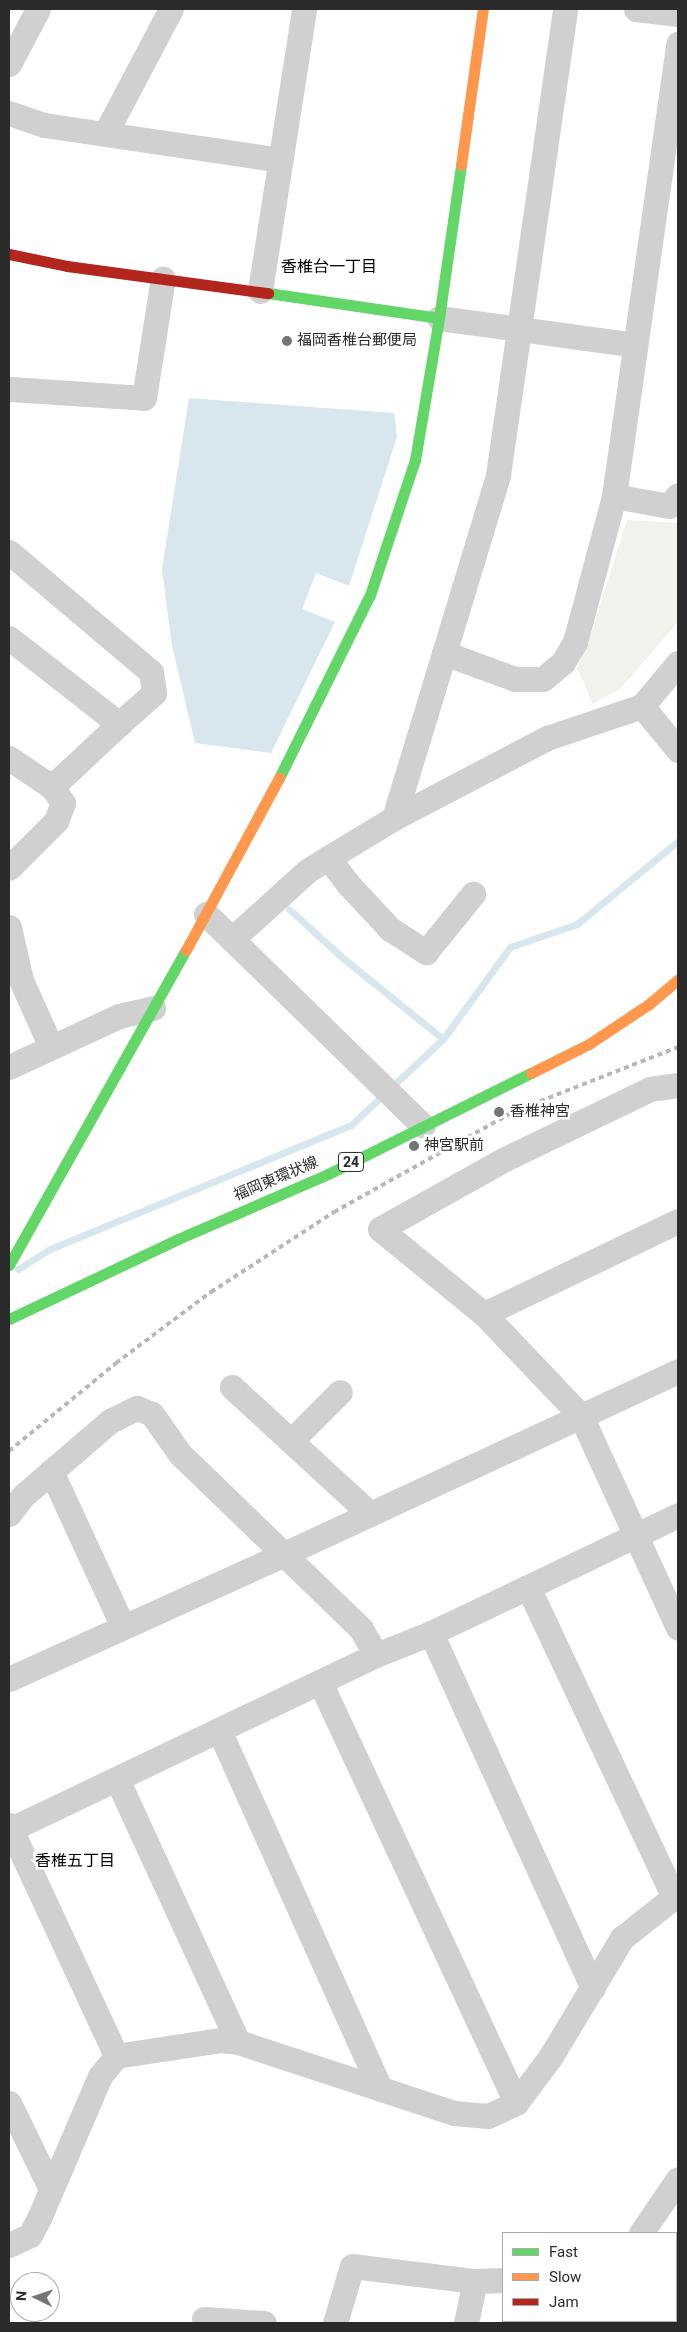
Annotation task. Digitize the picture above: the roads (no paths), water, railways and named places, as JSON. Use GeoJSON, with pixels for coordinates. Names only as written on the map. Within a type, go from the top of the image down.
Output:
{"type":"FeatureCollection","features":[{"type":"Feature","properties":{"kind":"street"},"geometry":{"type":"LineString","coordinates":[[9,64],[38,9]]}},
{"type":"Feature","properties":{"kind":"street"},"geometry":{"type":"LineString","coordinates":[[105,134],[170,9]]}},
{"type":"Feature","properties":{"kind":"street"},"geometry":{"type":"LineString","coordinates":[[260,291],[304,9]]}},
{"type":"Feature","properties":{"kind":"street"},"geometry":{"type":"LineString","coordinates":[[9,1265],[206,914],[284,769],[370,595],[415,460],[439,318],[483,9]]}},
{"type":"Feature","properties":{"kind":"street"},"geometry":{"type":"LineString","coordinates":[[394,818],[498,475],[565,9]]}},
{"type":"Feature","properties":{"kind":"street"},"geometry":{"type":"LineString","coordinates":[[636,9],[678,14]]}},
{"type":"Feature","properties":{"kind":"street"},"geometry":{"type":"LineString","coordinates":[[444,653],[515,679],[543,680],[563,662],[575,642],[614,496],[678,44]]}},
{"type":"Feature","properties":{"kind":"street"},"geometry":{"type":"LineString","coordinates":[[9,113],[44,125],[280,160]]}},
{"type":"Feature","properties":{"kind":"street"},"geometry":{"type":"LineString","coordinates":[[9,254],[66,266],[260,291],[635,345]]}},
{"type":"Feature","properties":{"kind":"street"},"geometry":{"type":"LineString","coordinates":[[9,390],[144,398],[163,278]]}},
{"type":"Feature","properties":{"kind":"street"},"geometry":{"type":"LineString","coordinates":[[614,496],[669,506],[678,495]]}},
{"type":"Feature","properties":{"kind":"street"},"geometry":{"type":"LineString","coordinates":[[9,552],[151,672],[154,693],[52,787]]}},
{"type":"Feature","properties":{"kind":"street"},"geometry":{"type":"LineString","coordinates":[[9,638],[119,724]]}},
{"type":"Feature","properties":{"kind":"street"},"geometry":{"type":"LineString","coordinates":[[232,939],[307,871],[328,858],[394,818],[547,738],[642,706],[678,663]]}},
{"type":"Feature","properties":{"kind":"street"},"geometry":{"type":"LineString","coordinates":[[642,706],[678,750]]}},
{"type":"Feature","properties":{"kind":"street"},"geometry":{"type":"LineString","coordinates":[[9,759],[52,787],[63,803],[56,821],[9,868]]}},
{"type":"Feature","properties":{"kind":"street"},"geometry":{"type":"LineString","coordinates":[[328,858],[348,884],[390,929],[426,952],[472,894]]}},
{"type":"Feature","properties":{"kind":"street"},"geometry":{"type":"LineString","coordinates":[[206,914],[423,1126]]}},
{"type":"Feature","properties":{"kind":"street"},"geometry":{"type":"LineString","coordinates":[[9,927],[21,980],[51,1047]]}},
{"type":"Feature","properties":{"kind":"street","name":"福岡東環状線"},"geometry":{"type":"LineString","coordinates":[[9,1318],[178,1239],[328,1174],[589,1044],[649,1004],[678,980]]}},
{"type":"Feature","properties":{"kind":"street"},"geometry":{"type":"LineString","coordinates":[[9,1067],[119,1016],[152,1008]]}},
{"type":"Feature","properties":{"kind":"street"},"geometry":{"type":"LineString","coordinates":[[678,1084],[650,1088],[530,1146],[380,1229],[484,1314],[581,1416],[678,1628]]}},
{"type":"Feature","properties":{"kind":"street"},"geometry":{"type":"LineString","coordinates":[[484,1314],[678,1221]]}},
{"type":"Feature","properties":{"kind":"street"},"geometry":{"type":"LineString","coordinates":[[9,1678],[284,1554],[678,1371]]}},
{"type":"Feature","properties":{"kind":"street"},"geometry":{"type":"LineString","coordinates":[[232,1386],[370,1514]]}},
{"type":"Feature","properties":{"kind":"street"},"geometry":{"type":"LineString","coordinates":[[291,1441],[340,1392]]}},
{"type":"Feature","properties":{"kind":"street"},"geometry":{"type":"LineString","coordinates":[[9,1514],[24,1496],[51,1471],[110,1421],[137,1408],[152,1414],[180,1454],[360,1629],[376,1655]]}},
{"type":"Feature","properties":{"kind":"street"},"geometry":{"type":"LineString","coordinates":[[51,1471],[123,1627]]}},
{"type":"Feature","properties":{"kind":"street"},"geometry":{"type":"LineString","coordinates":[[116,2056],[9,1828],[117,1780],[376,1655],[431,1633],[678,1515]]}},
{"type":"Feature","properties":{"kind":"street"},"geometry":{"type":"LineString","coordinates":[[9,2246],[30,2234],[40,2216],[100,2076],[116,2056],[220,2040],[238,2042],[454,2113],[488,2116],[516,2103],[551,2056],[622,1938],[676,1897],[528,1587]]}},
{"type":"Feature","properties":{"kind":"street"},"geometry":{"type":"LineString","coordinates":[[431,1633],[593,1988]]}},
{"type":"Feature","properties":{"kind":"street"},"geometry":{"type":"LineString","coordinates":[[320,1682],[516,2103]]}},
{"type":"Feature","properties":{"kind":"street"},"geometry":{"type":"LineString","coordinates":[[219,1730],[380,2088]]}},
{"type":"Feature","properties":{"kind":"street"},"geometry":{"type":"LineString","coordinates":[[117,1780],[238,2042]]}},
{"type":"Feature","properties":{"kind":"street"},"geometry":{"type":"LineString","coordinates":[[9,2103],[51,2189]]}},
{"type":"Feature","properties":{"kind":"street"},"geometry":{"type":"LineString","coordinates":[[643,2232],[678,2179]]}},
{"type":"Feature","properties":{"kind":"street"},"geometry":{"type":"LineString","coordinates":[[335,2323],[352,2266],[475,2281],[502,2280]]}},
{"type":"Feature","properties":{"kind":"street"},"geometry":{"type":"LineString","coordinates":[[466,2323],[475,2281]]}},
{"type":"Feature","properties":{"kind":"street"},"geometry":{"type":"LineString","coordinates":[[204,2319],[264,2323]]}},
{"type":"Feature","properties":{"kind":"waterway"},"geometry":{"type":"LineString","coordinates":[[18,1269],[50,1249],[351,1125],[443,1039],[510,947],[577,924],[678,841]]}},
{"type":"Feature","properties":{"kind":"waterway"},"geometry":{"type":"LineString","coordinates":[[289,909],[344,959],[443,1039]]}},
{"type":"Feature","properties":{"kind":"railway"},"geometry":{"type":"LineString","coordinates":[[9,1451],[116,1363],[211,1292],[334,1212],[515,1111],[678,1047]]}},
{"type":"Feature","properties":{"kind":"place","name":"福岡香椎台郵便局"},"geometry":{"type":"Point","coordinates":[287,341]}},
{"type":"Feature","properties":{"kind":"place","name":"香椎神宮"},"geometry":{"type":"Point","coordinates":[499,1112]}},
{"type":"Feature","properties":{"kind":"place","name":"神宮駅前"},"geometry":{"type":"Point","coordinates":[414,1146]}},
{"type":"Feature","properties":{"kind":"district","name":"香椎台一丁目"},"geometry":{"type":"Point","coordinates":[329,267]}},
{"type":"Feature","properties":{"kind":"district","name":"香椎五丁目"},"geometry":{"type":"Point","coordinates":[75,1861]}}]}
